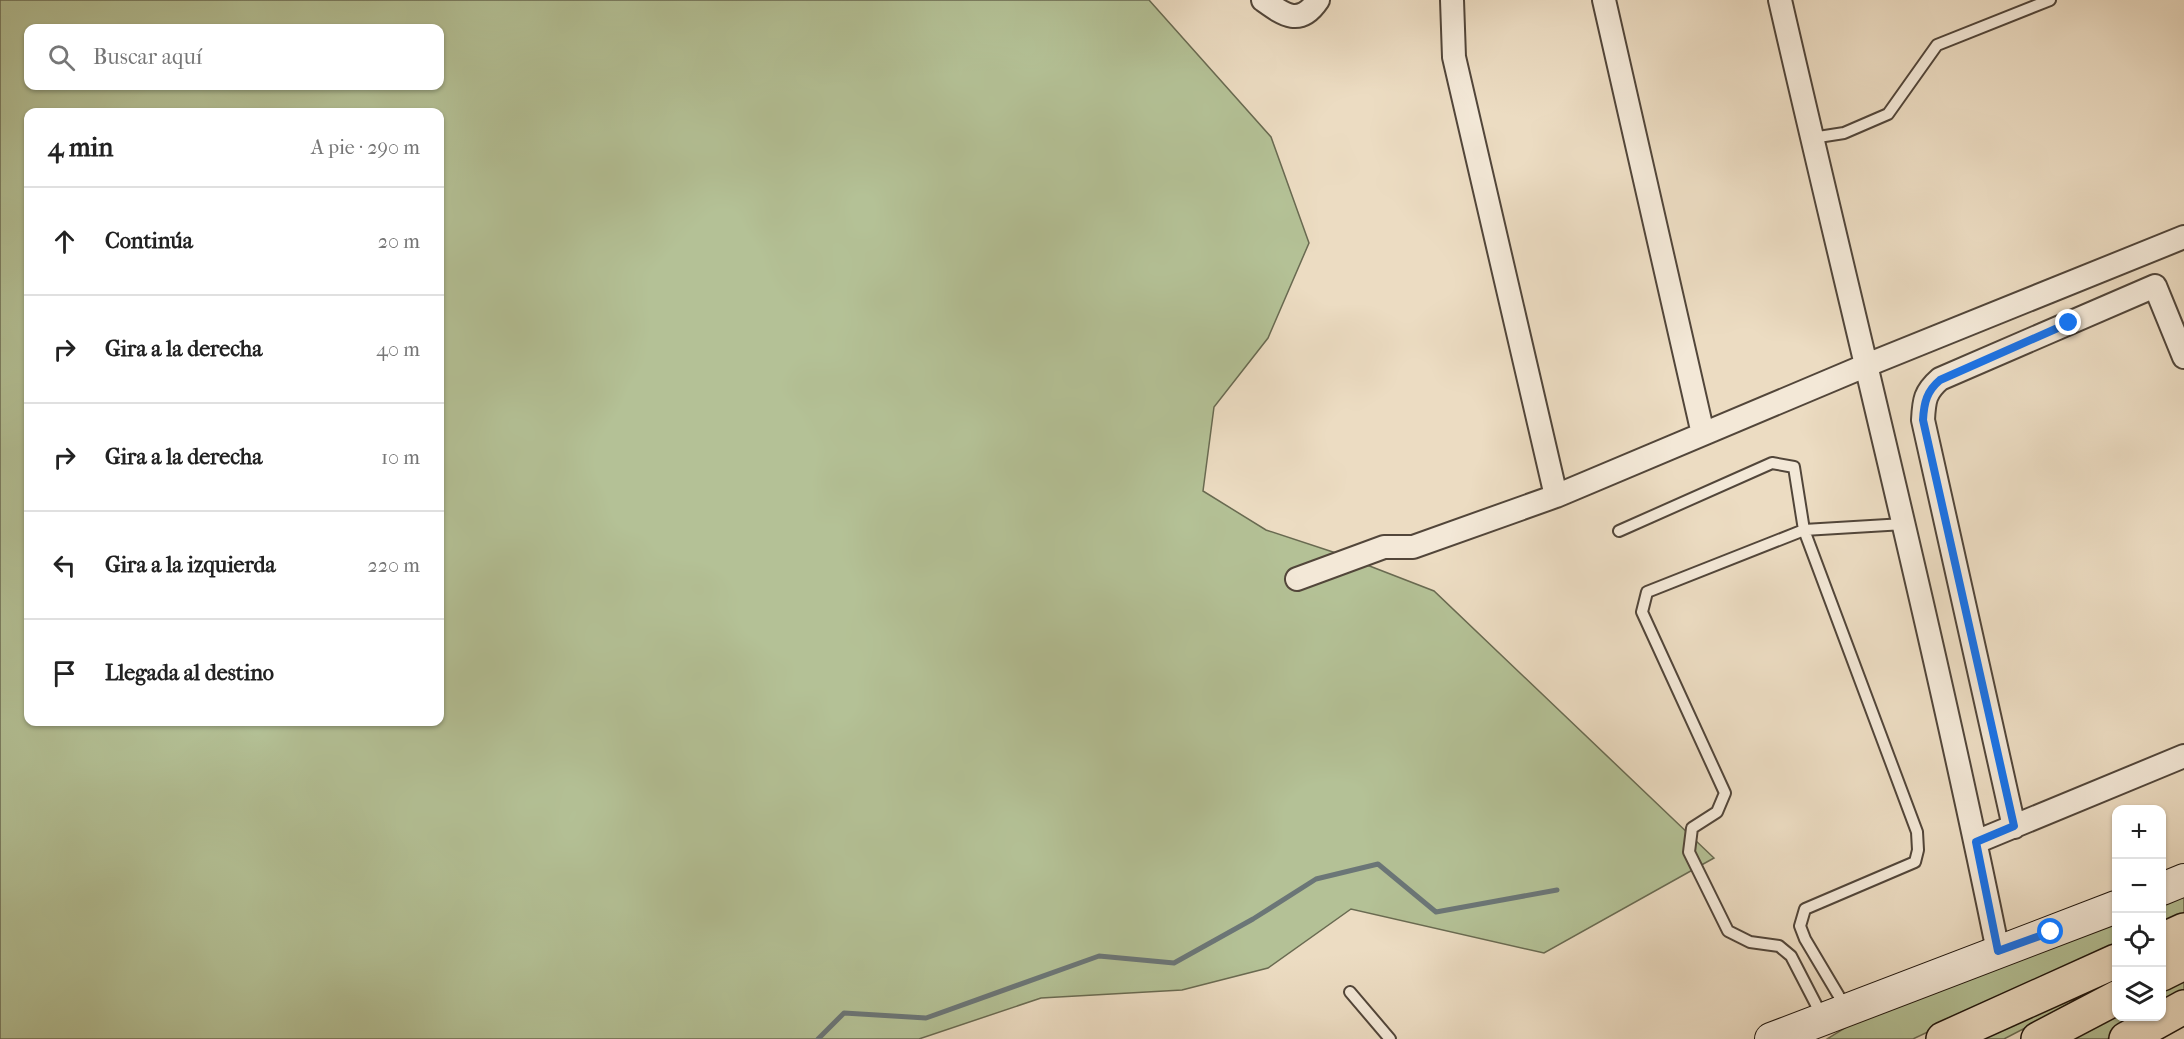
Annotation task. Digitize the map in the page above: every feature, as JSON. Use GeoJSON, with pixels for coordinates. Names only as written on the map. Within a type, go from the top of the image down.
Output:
{"type":"FeatureCollection","features":[{"type":"Feature","properties":{"kind":"highway"},"geometry":{"type":"LineString","coordinates":[[2166,938],[2184,930]]}},
{"type":"Feature","properties":{"kind":"highway"},"geometry":{"type":"LineString","coordinates":[[1943,1039],[2112,963]]}},
{"type":"Feature","properties":{"kind":"highway"},"geometry":{"type":"LineString","coordinates":[[2166,972],[2184,963]]}},
{"type":"Feature","properties":{"kind":"highway"},"geometry":{"type":"LineString","coordinates":[[2038,1039],[2112,1000]]}},
{"type":"Feature","properties":{"kind":"highway"},"geometry":{"type":"LineString","coordinates":[[2126,1039],[2184,1007]]}},
{"type":"Feature","properties":{"kind":"highway"},"geometry":{"type":"LineString","coordinates":[[2147,1039],[2184,1015]]}},
{"type":"Feature","properties":{"kind":"street"},"geometry":{"type":"LineString","coordinates":[[1263,0],[1282,14],[1292,17],[1304,15],[1318,0]]}},
{"type":"Feature","properties":{"kind":"street"},"geometry":{"type":"LineString","coordinates":[[1452,0],[1454,57],[1556,496]]}},
{"type":"Feature","properties":{"kind":"street"},"geometry":{"type":"LineString","coordinates":[[1604,0],[1703,434]]}},
{"type":"Feature","properties":{"kind":"street"},"geometry":{"type":"LineString","coordinates":[[1780,0],[1868,365],[1976,842],[1998,951]]}},
{"type":"Feature","properties":{"kind":"street"},"geometry":{"type":"LineString","coordinates":[[1297,579],[1384,547],[1413,547],[1556,496],[1868,365],[2184,237]]}},
{"type":"Feature","properties":{"kind":"street"},"geometry":{"type":"LineString","coordinates":[[2014,826],[1923,420],[1924,403],[1930,388],[1940,380],[2155,286],[2184,357]]}},
{"type":"Feature","properties":{"kind":"street"},"geometry":{"type":"LineString","coordinates":[[1976,842],[2184,756]]}},
{"type":"Feature","properties":{"kind":"street"},"geometry":{"type":"LineString","coordinates":[[2166,887],[2184,880]]}},
{"type":"Feature","properties":{"kind":"street"},"geometry":{"type":"LineString","coordinates":[[1771,1039],[2112,908]]}},
{"type":"Feature","properties":{"kind":"lane"},"geometry":{"type":"LineString","coordinates":[[1812,138],[1844,133],[1888,114],[1937,45],[2049,0]]}},
{"type":"Feature","properties":{"kind":"lane"},"geometry":{"type":"LineString","coordinates":[[1619,531],[1772,463],[1794,467],[1804,530],[1917,832],[1918,850],[1915,862],[1805,909],[1800,926],[1835,1014]]}},
{"type":"Feature","properties":{"kind":"lane"},"geometry":{"type":"LineString","coordinates":[[1835,1014],[1791,956],[1779,946],[1750,942],[1728,931],[1689,852],[1692,828],[1717,812],[1725,793],[1642,612],[1647,592],[1804,530],[1904,524]]}},
{"type":"Feature","properties":{"kind":"lane"},"geometry":{"type":"LineString","coordinates":[[1350,992],[1389,1039]]}},
{"type":"Feature","properties":{"kind":"green space"},"geometry":{"type":"Polygon","coordinates":[[[0,0],[1149,0],[1271,137],[1309,243],[1268,338],[1214,407],[1203,491],[1266,530],[1336,553],[1434,591],[1714,858],[1544,953],[1351,909],[1268,968],[1182,990],[1041,998],[919,1039],[0,1039],[0,0]]]}},
{"type":"Feature","properties":{"kind":"green space"},"geometry":{"type":"Polygon","coordinates":[[[2184,890],[2184,919],[2166,927],[2166,913],[2166,897],[2184,890]]]}},
{"type":"Feature","properties":{"kind":"green space"},"geometry":{"type":"Polygon","coordinates":[[[2112,916],[2112,950],[1913,1039],[1827,1039],[1902,993],[2112,916]]]}},
{"type":"Feature","properties":{"kind":"green space"},"geometry":{"type":"Polygon","coordinates":[[[2112,966],[2112,983],[2004,1039],[1952,1039],[2112,966]]]}},
{"type":"Feature","properties":{"kind":"green space"},"geometry":{"type":"Polygon","coordinates":[[[2184,970],[2184,998],[2166,1008],[2166,980],[2184,970]]]}},
{"type":"Feature","properties":{"kind":"green space"},"geometry":{"type":"Polygon","coordinates":[[[2112,1008],[2112,1021],[2142,1021],[2107,1039],[2054,1039],[2112,1008]]]}},
{"type":"Feature","properties":{"kind":"waterway"},"geometry":{"type":"LineString","coordinates":[[818,1039],[844,1013],[926,1018],[1099,956],[1174,963],[1253,919],[1316,879],[1378,864],[1436,912],[1557,890]]}},
{"type":"Feature","properties":{"kind":"route"},"geometry":{"type":"LineString","coordinates":[[2051,932],[1998,951],[1976,842],[2014,826],[1923,420],[1924,403],[1930,388],[1940,380],[2069,323]]}}]}
